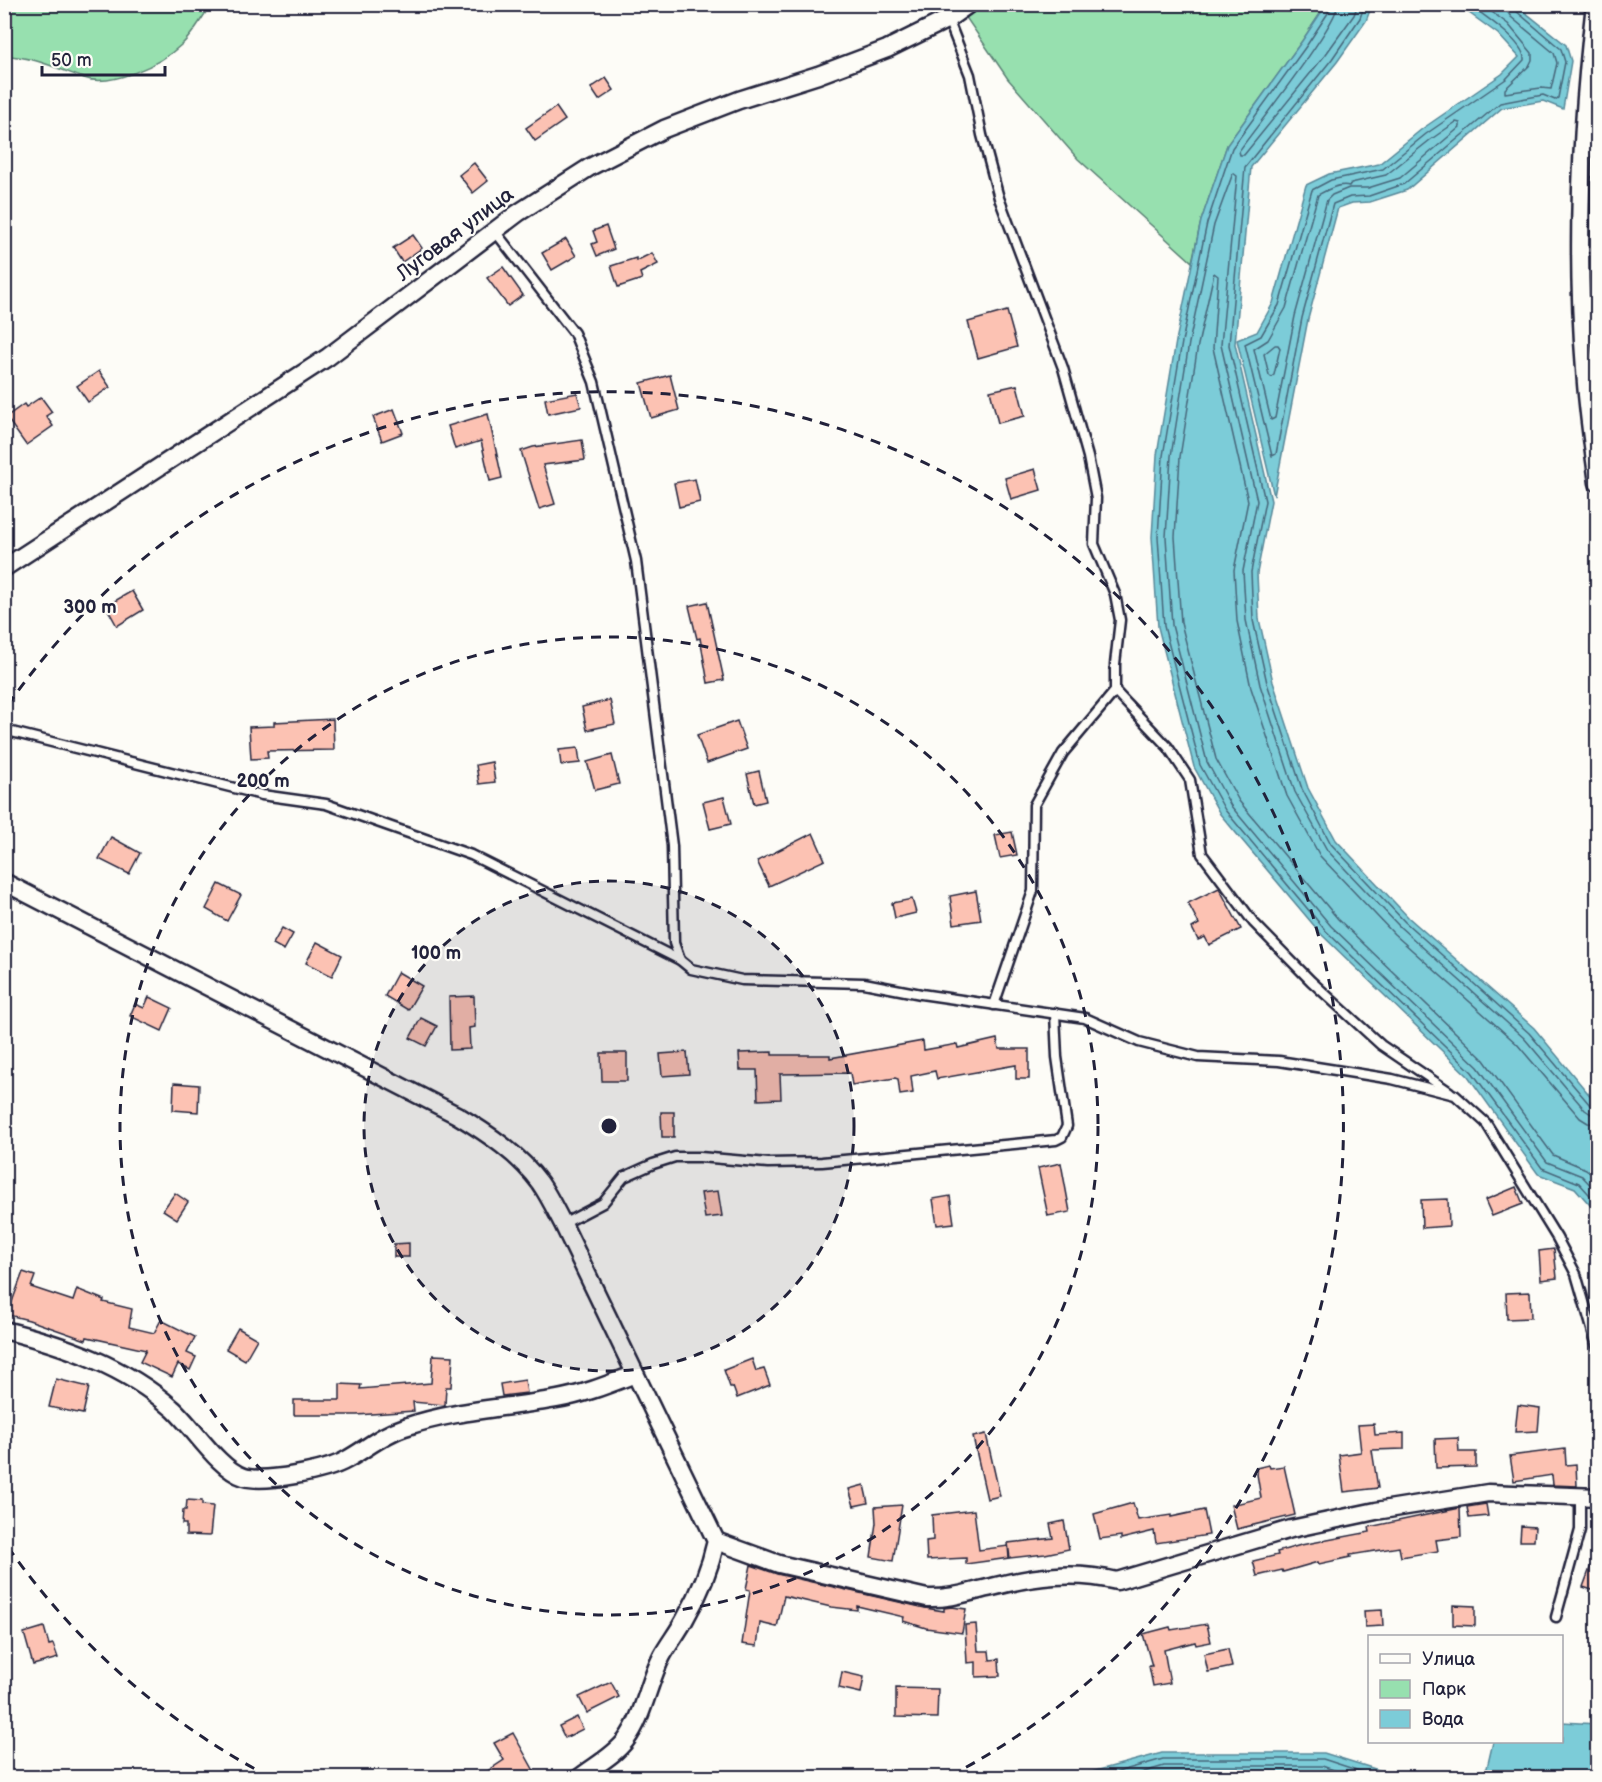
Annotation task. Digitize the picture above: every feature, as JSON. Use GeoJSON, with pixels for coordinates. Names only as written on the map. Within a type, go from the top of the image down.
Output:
{"type":"FeatureCollection","features":[{"type":"Feature","properties":{"kind":"street","name":"Луговая улица"},"geometry":{"type":"LineString","coordinates":[[4,568],[328,357],[494,230],[590,167],[664,129],[739,100],[818,75],[887,49],[948,19],[969,4]]}},
{"type":"Feature","properties":{"kind":"street"},"geometry":{"type":"LineString","coordinates":[[1595,4],[1581,158],[1590,307],[1584,369],[1598,483]]}},
{"type":"Feature","properties":{"kind":"street"},"geometry":{"type":"LineString","coordinates":[[4,882],[457,1114],[480,1128],[522,1163],[540,1183],[563,1224],[716,1541],[710,1566],[700,1590],[662,1657],[639,1717],[625,1741],[579,1778]]}},
{"type":"Feature","properties":{"kind":"street"},"geometry":{"type":"LineString","coordinates":[[4,1330],[34,1337],[90,1357],[134,1380],[173,1408],[222,1462],[243,1477],[264,1479],[305,1473],[344,1462],[372,1443],[404,1427],[435,1419],[559,1399],[591,1391],[635,1374]]}},
{"type":"Feature","properties":{"kind":"street"},"geometry":{"type":"LineString","coordinates":[[716,1541],[779,1564],[927,1598],[939,1598],[956,1597],[990,1587],[1050,1575],[1100,1577],[1117,1581],[1291,1529],[1387,1509],[1488,1493],[1598,1497]]}},
{"type":"Feature","properties":{"kind":"lane"},"geometry":{"type":"LineString","coordinates":[[948,19],[970,75],[982,135],[999,198],[1063,368],[1088,457],[1096,498],[1094,544],[1116,594],[1120,620],[1115,664],[1115,692],[1063,753],[1034,805],[1033,891],[994,1005]]}},
{"type":"Feature","properties":{"kind":"lane"},"geometry":{"type":"LineString","coordinates":[[494,230],[574,333],[594,382],[636,561],[672,846],[674,943],[680,960]]}},
{"type":"Feature","properties":{"kind":"lane"},"geometry":{"type":"LineString","coordinates":[[1115,692],[1168,747],[1190,780],[1203,854],[1254,923],[1311,981],[1381,1045],[1455,1095],[1486,1123],[1557,1238],[1576,1274],[1598,1350]]}},
{"type":"Feature","properties":{"kind":"lane"},"geometry":{"type":"LineString","coordinates":[[4,730],[262,795],[326,804],[338,808],[471,855],[680,960],[691,969],[742,980],[864,983],[921,994],[1055,1013],[1084,1018],[1139,1042],[1198,1057],[1279,1061],[1392,1079],[1455,1095]]}},
{"type":"Feature","properties":{"kind":"lane"},"geometry":{"type":"LineString","coordinates":[[563,1224],[603,1203],[624,1178],[652,1164],[675,1157],[768,1163],[822,1162],[1056,1140],[1062,1137],[1067,1126],[1057,1057],[1055,1013]]}},
{"type":"Feature","properties":{"kind":"lane"},"geometry":{"type":"LineString","coordinates":[[1556,1617],[1580,1530],[1580,1496]]}},
{"type":"Feature","properties":{"kind":"green space"},"geometry":{"type":"Polygon","coordinates":[[[976,4],[1326,5],[1227,145],[1201,221],[1192,262],[1078,159],[1008,79],[963,13],[976,4]]]}},
{"type":"Feature","properties":{"kind":"green space"},"geometry":{"type":"Polygon","coordinates":[[[4,5],[211,5],[185,41],[161,60],[121,77],[95,80],[35,61],[5,56],[4,5]]]}},
{"type":"Feature","properties":{"kind":"water"},"geometry":{"type":"Polygon","coordinates":[[[1326,5],[1372,5],[1366,21],[1337,62],[1251,167],[1235,344],[1271,501],[1257,573],[1259,619],[1273,682],[1308,788],[1336,840],[1409,918],[1534,1028],[1597,1104],[1597,1213],[1575,1188],[1538,1174],[1468,1076],[1322,935],[1220,814],[1194,767],[1158,627],[1152,537],[1157,455],[1176,341],[1201,221],[1227,145],[1326,5]]]}},
{"type":"Feature","properties":{"kind":"water"},"geometry":{"type":"Polygon","coordinates":[[[1458,5],[1516,5],[1566,45],[1571,61],[1563,109],[1543,101],[1502,108],[1407,190],[1370,202],[1352,203],[1338,208],[1308,319],[1274,496],[1237,340],[1257,332],[1273,303],[1306,185],[1329,174],[1379,164],[1422,129],[1502,74],[1519,57],[1498,34],[1458,5]]]}},
{"type":"Feature","properties":{"kind":"water"},"geometry":{"type":"Polygon","coordinates":[[[1563,1722],[1597,1724],[1597,1777],[1475,1777],[1487,1768],[1493,1743],[1563,1743],[1563,1722]]]}},
{"type":"Feature","properties":{"kind":"water"},"geometry":{"type":"Polygon","coordinates":[[[1162,1753],[1324,1753],[1401,1777],[1073,1777],[1162,1753]]]}},
{"type":"Feature","properties":{"kind":"building"},"geometry":{"type":"Polygon","coordinates":[[[606,78],[614,90],[599,100],[591,88],[606,78]]]}},
{"type":"Feature","properties":{"kind":"building"},"geometry":{"type":"Polygon","coordinates":[[[556,107],[565,120],[535,141],[526,128],[556,107]]]}},
{"type":"Feature","properties":{"kind":"building"},"geometry":{"type":"Polygon","coordinates":[[[474,163],[488,181],[473,193],[459,175],[474,163]]]}},
{"type":"Feature","properties":{"kind":"building"},"geometry":{"type":"Polygon","coordinates":[[[606,226],[614,249],[597,256],[592,244],[597,242],[593,231],[606,226]]]}},
{"type":"Feature","properties":{"kind":"building"},"geometry":{"type":"Polygon","coordinates":[[[413,235],[422,248],[402,262],[393,248],[413,235]]]}},
{"type":"Feature","properties":{"kind":"building"},"geometry":{"type":"Polygon","coordinates":[[[566,239],[576,256],[552,270],[542,253],[566,239]]]}},
{"type":"Feature","properties":{"kind":"building"},"geometry":{"type":"Polygon","coordinates":[[[652,253],[658,264],[640,273],[642,279],[618,287],[611,266],[636,258],[636,261],[652,253]]]}},
{"type":"Feature","properties":{"kind":"building"},"geometry":{"type":"Polygon","coordinates":[[[503,267],[523,295],[508,306],[487,278],[503,267]]]}},
{"type":"Feature","properties":{"kind":"building"},"geometry":{"type":"Polygon","coordinates":[[[1007,311],[1017,347],[978,358],[968,322],[1007,311]]]}},
{"type":"Feature","properties":{"kind":"building"},"geometry":{"type":"Polygon","coordinates":[[[99,371],[110,387],[88,402],[77,386],[99,371]]]}},
{"type":"Feature","properties":{"kind":"building"},"geometry":{"type":"Polygon","coordinates":[[[670,375],[679,410],[651,418],[641,383],[670,375]]]}},
{"type":"Feature","properties":{"kind":"building"},"geometry":{"type":"Polygon","coordinates":[[[1017,385],[1025,416],[998,423],[990,391],[1017,385]]]}},
{"type":"Feature","properties":{"kind":"building"},"geometry":{"type":"Polygon","coordinates":[[[577,393],[581,407],[548,414],[545,399],[577,393]]]}},
{"type":"Feature","properties":{"kind":"building"},"geometry":{"type":"Polygon","coordinates":[[[41,397],[52,412],[46,416],[53,426],[26,445],[6,417],[24,404],[26,407],[41,397]]]}},
{"type":"Feature","properties":{"kind":"building"},"geometry":{"type":"Polygon","coordinates":[[[394,409],[403,433],[382,441],[373,417],[394,409]]]}},
{"type":"Feature","properties":{"kind":"building"},"geometry":{"type":"Polygon","coordinates":[[[488,414],[502,478],[490,481],[481,441],[455,449],[448,426],[488,414]]]}},
{"type":"Feature","properties":{"kind":"building"},"geometry":{"type":"Polygon","coordinates":[[[582,440],[585,460],[543,465],[555,504],[539,509],[521,451],[533,447],[582,440]]]}},
{"type":"Feature","properties":{"kind":"building"},"geometry":{"type":"Polygon","coordinates":[[[1035,469],[1041,490],[1011,499],[1005,478],[1035,469]]]}},
{"type":"Feature","properties":{"kind":"building"},"geometry":{"type":"Polygon","coordinates":[[[695,479],[700,502],[679,507],[674,483],[695,479]]]}},
{"type":"Feature","properties":{"kind":"building"},"geometry":{"type":"Polygon","coordinates":[[[132,591],[143,610],[117,626],[106,606],[132,591]]]}},
{"type":"Feature","properties":{"kind":"building"},"geometry":{"type":"Polygon","coordinates":[[[707,602],[724,680],[708,683],[700,638],[697,639],[689,606],[707,602]]]}},
{"type":"Feature","properties":{"kind":"building"},"geometry":{"type":"Polygon","coordinates":[[[610,700],[615,724],[587,730],[582,707],[610,700]]]}},
{"type":"Feature","properties":{"kind":"building"},"geometry":{"type":"Polygon","coordinates":[[[333,719],[334,750],[267,751],[268,758],[251,759],[249,727],[274,726],[274,722],[333,719]]]}},
{"type":"Feature","properties":{"kind":"building"},"geometry":{"type":"Polygon","coordinates":[[[737,721],[747,749],[707,763],[697,735],[737,721]]]}},
{"type":"Feature","properties":{"kind":"building"},"geometry":{"type":"Polygon","coordinates":[[[578,748],[580,763],[561,765],[559,750],[578,748]]]}},
{"type":"Feature","properties":{"kind":"building"},"geometry":{"type":"Polygon","coordinates":[[[612,755],[619,784],[595,790],[587,762],[612,755]]]}},
{"type":"Feature","properties":{"kind":"building"},"geometry":{"type":"Polygon","coordinates":[[[492,762],[495,782],[479,784],[476,765],[492,762]]]}},
{"type":"Feature","properties":{"kind":"building"},"geometry":{"type":"Polygon","coordinates":[[[759,771],[766,801],[754,804],[747,774],[759,771]]]}},
{"type":"Feature","properties":{"kind":"building"},"geometry":{"type":"Polygon","coordinates":[[[724,797],[731,824],[710,829],[703,802],[724,797]]]}},
{"type":"Feature","properties":{"kind":"building"},"geometry":{"type":"Polygon","coordinates":[[[1012,832],[1017,855],[1000,858],[995,835],[1012,832]]]}},
{"type":"Feature","properties":{"kind":"building"},"geometry":{"type":"Polygon","coordinates":[[[813,833],[825,860],[769,886],[757,861],[813,833]]]}},
{"type":"Feature","properties":{"kind":"building"},"geometry":{"type":"Polygon","coordinates":[[[111,837],[140,853],[129,874],[99,859],[111,837]]]}},
{"type":"Feature","properties":{"kind":"building"},"geometry":{"type":"Polygon","coordinates":[[[219,884],[241,895],[227,921],[206,909],[219,884]]]}},
{"type":"Feature","properties":{"kind":"building"},"geometry":{"type":"Polygon","coordinates":[[[1219,888],[1241,929],[1209,945],[1205,937],[1198,940],[1192,928],[1199,924],[1188,903],[1219,888]]]}},
{"type":"Feature","properties":{"kind":"building"},"geometry":{"type":"Polygon","coordinates":[[[976,891],[981,920],[954,924],[950,896],[976,891]]]}},
{"type":"Feature","properties":{"kind":"building"},"geometry":{"type":"Polygon","coordinates":[[[912,899],[916,913],[895,918],[892,903],[912,899]]]}},
{"type":"Feature","properties":{"kind":"building"},"geometry":{"type":"Polygon","coordinates":[[[282,928],[293,934],[284,950],[273,944],[282,928]]]}},
{"type":"Feature","properties":{"kind":"building"},"geometry":{"type":"Polygon","coordinates":[[[317,942],[342,955],[332,976],[306,963],[317,942]]]}},
{"type":"Feature","properties":{"kind":"building"},"geometry":{"type":"Polygon","coordinates":[[[398,972],[422,986],[408,1010],[385,996],[398,972]]]}},
{"type":"Feature","properties":{"kind":"building"},"geometry":{"type":"Polygon","coordinates":[[[474,996],[475,1027],[469,1028],[470,1049],[450,1050],[449,997],[474,996]]]}},
{"type":"Feature","properties":{"kind":"building"},"geometry":{"type":"Polygon","coordinates":[[[149,997],[172,1008],[162,1031],[130,1016],[135,1004],[144,1008],[149,997]]]}},
{"type":"Feature","properties":{"kind":"building"},"geometry":{"type":"Polygon","coordinates":[[[421,1018],[437,1026],[426,1046],[410,1038],[421,1018]]]}},
{"type":"Feature","properties":{"kind":"building"},"geometry":{"type":"Polygon","coordinates":[[[997,1039],[999,1049],[1029,1049],[1029,1079],[1016,1079],[1016,1065],[937,1079],[935,1071],[911,1076],[913,1093],[900,1095],[898,1079],[895,1078],[852,1085],[850,1073],[780,1074],[781,1099],[758,1100],[757,1070],[740,1070],[739,1053],[830,1055],[830,1058],[923,1041],[924,1050],[957,1044],[958,1048],[997,1039]]]}},
{"type":"Feature","properties":{"kind":"building"},"geometry":{"type":"Polygon","coordinates":[[[687,1052],[689,1074],[662,1076],[660,1054],[687,1052]]]}},
{"type":"Feature","properties":{"kind":"building"},"geometry":{"type":"Polygon","coordinates":[[[601,1053],[627,1053],[627,1081],[602,1081],[601,1053]]]}},
{"type":"Feature","properties":{"kind":"building"},"geometry":{"type":"Polygon","coordinates":[[[174,1083],[199,1085],[198,1112],[173,1110],[174,1083]]]}},
{"type":"Feature","properties":{"kind":"building"},"geometry":{"type":"Polygon","coordinates":[[[661,1112],[674,1112],[674,1137],[662,1137],[661,1112]]]}},
{"type":"Feature","properties":{"kind":"building"},"geometry":{"type":"Polygon","coordinates":[[[1061,1163],[1070,1212],[1048,1216],[1038,1168],[1061,1163]]]}},
{"type":"Feature","properties":{"kind":"building"},"geometry":{"type":"Polygon","coordinates":[[[1516,1187],[1523,1204],[1492,1216],[1485,1200],[1516,1187]]]}},
{"type":"Feature","properties":{"kind":"building"},"geometry":{"type":"Polygon","coordinates":[[[718,1191],[722,1216],[705,1218],[701,1193],[718,1191]]]}},
{"type":"Feature","properties":{"kind":"building"},"geometry":{"type":"Polygon","coordinates":[[[175,1193],[188,1202],[177,1219],[163,1210],[175,1193]]]}},
{"type":"Feature","properties":{"kind":"building"},"geometry":{"type":"Polygon","coordinates":[[[950,1196],[954,1223],[937,1225],[933,1199],[950,1196]]]}},
{"type":"Feature","properties":{"kind":"building"},"geometry":{"type":"Polygon","coordinates":[[[1448,1199],[1449,1226],[1422,1228],[1421,1200],[1448,1199]]]}},
{"type":"Feature","properties":{"kind":"building"},"geometry":{"type":"Polygon","coordinates":[[[409,1243],[409,1257],[394,1257],[394,1244],[409,1243]]]}},
{"type":"Feature","properties":{"kind":"building"},"geometry":{"type":"Polygon","coordinates":[[[1554,1249],[1557,1278],[1541,1280],[1539,1251],[1554,1249]]]}},
{"type":"Feature","properties":{"kind":"building"},"geometry":{"type":"Polygon","coordinates":[[[23,1272],[35,1276],[31,1287],[73,1301],[77,1289],[104,1300],[103,1302],[132,1309],[129,1327],[154,1333],[161,1320],[195,1337],[187,1353],[196,1357],[190,1370],[178,1364],[172,1377],[140,1362],[146,1350],[87,1337],[86,1340],[29,1320],[4,1314],[4,1301],[12,1302],[23,1272]]]}},
{"type":"Feature","properties":{"kind":"building"},"geometry":{"type":"Polygon","coordinates":[[[1530,1292],[1531,1318],[1507,1319],[1506,1293],[1530,1292]]]}},
{"type":"Feature","properties":{"kind":"building"},"geometry":{"type":"Polygon","coordinates":[[[238,1328],[257,1339],[245,1360],[226,1349],[238,1328]]]}},
{"type":"Feature","properties":{"kind":"building"},"geometry":{"type":"Polygon","coordinates":[[[433,1355],[453,1356],[451,1387],[446,1387],[445,1405],[413,1402],[414,1411],[357,1415],[294,1415],[294,1400],[340,1400],[340,1384],[361,1385],[360,1389],[431,1383],[433,1355]]]}},
{"type":"Feature","properties":{"kind":"building"},"geometry":{"type":"Polygon","coordinates":[[[752,1359],[756,1371],[764,1369],[770,1385],[737,1398],[724,1370],[752,1359]]]}},
{"type":"Feature","properties":{"kind":"building"},"geometry":{"type":"Polygon","coordinates":[[[56,1379],[89,1387],[83,1414],[49,1407],[56,1379]]]}},
{"type":"Feature","properties":{"kind":"building"},"geometry":{"type":"Polygon","coordinates":[[[525,1380],[527,1393],[502,1396],[500,1384],[525,1380]]]}},
{"type":"Feature","properties":{"kind":"building"},"geometry":{"type":"Polygon","coordinates":[[[1518,1405],[1540,1408],[1538,1431],[1515,1432],[1518,1405]]]}},
{"type":"Feature","properties":{"kind":"building"},"geometry":{"type":"Polygon","coordinates":[[[1374,1424],[1375,1435],[1404,1433],[1404,1449],[1372,1450],[1378,1488],[1344,1492],[1339,1455],[1361,1452],[1358,1425],[1374,1424]]]}},
{"type":"Feature","properties":{"kind":"building"},"geometry":{"type":"Polygon","coordinates":[[[986,1434],[1000,1496],[987,1499],[973,1437],[986,1434]]]}},
{"type":"Feature","properties":{"kind":"building"},"geometry":{"type":"Polygon","coordinates":[[[1458,1438],[1459,1452],[1476,1452],[1476,1467],[1436,1468],[1435,1439],[1458,1438]]]}},
{"type":"Feature","properties":{"kind":"building"},"geometry":{"type":"Polygon","coordinates":[[[1565,1449],[1566,1465],[1576,1464],[1577,1486],[1553,1485],[1552,1475],[1514,1481],[1510,1456],[1565,1449]]]}},
{"type":"Feature","properties":{"kind":"building"},"geometry":{"type":"Polygon","coordinates":[[[1269,1465],[1270,1468],[1284,1466],[1295,1515],[1237,1529],[1231,1505],[1261,1498],[1256,1468],[1269,1465]]]}},
{"type":"Feature","properties":{"kind":"building"},"geometry":{"type":"Polygon","coordinates":[[[864,1485],[868,1503],[854,1506],[849,1489],[864,1485]]]}},
{"type":"Feature","properties":{"kind":"building"},"geometry":{"type":"Polygon","coordinates":[[[187,1500],[202,1501],[202,1505],[213,1506],[210,1536],[186,1535],[186,1524],[182,1524],[183,1510],[186,1510],[187,1500]]]}},
{"type":"Feature","properties":{"kind":"building"},"geometry":{"type":"Polygon","coordinates":[[[1133,1503],[1138,1520],[1171,1515],[1171,1517],[1204,1510],[1209,1535],[1156,1543],[1154,1531],[1121,1539],[1121,1536],[1100,1539],[1094,1514],[1133,1503]]]}},
{"type":"Feature","properties":{"kind":"building"},"geometry":{"type":"Polygon","coordinates":[[[1486,1504],[1488,1516],[1469,1518],[1467,1507],[1486,1504]]]}},
{"type":"Feature","properties":{"kind":"building"},"geometry":{"type":"Polygon","coordinates":[[[902,1505],[893,1561],[871,1557],[876,1523],[875,1507],[902,1505]]]}},
{"type":"Feature","properties":{"kind":"building"},"geometry":{"type":"Polygon","coordinates":[[[1460,1508],[1461,1537],[1436,1540],[1438,1551],[1401,1557],[1399,1547],[1350,1555],[1351,1557],[1257,1576],[1253,1561],[1278,1555],[1277,1552],[1370,1532],[1369,1527],[1460,1508]]]}},
{"type":"Feature","properties":{"kind":"building"},"geometry":{"type":"Polygon","coordinates":[[[974,1510],[979,1550],[1008,1546],[1009,1558],[966,1564],[966,1558],[927,1560],[926,1541],[933,1540],[932,1515],[974,1510]]]}},
{"type":"Feature","properties":{"kind":"building"},"geometry":{"type":"Polygon","coordinates":[[[1064,1521],[1069,1549],[1010,1558],[1008,1543],[1053,1538],[1050,1524],[1064,1521]]]}},
{"type":"Feature","properties":{"kind":"building"},"geometry":{"type":"Polygon","coordinates":[[[1521,1526],[1535,1527],[1534,1541],[1520,1541],[1521,1526]]]}},
{"type":"Feature","properties":{"kind":"building"},"geometry":{"type":"Polygon","coordinates":[[[1596,1552],[1598,1552],[1598,1592],[1583,1587],[1596,1552]]]}},
{"type":"Feature","properties":{"kind":"building"},"geometry":{"type":"Polygon","coordinates":[[[751,1565],[777,1574],[925,1608],[944,1611],[944,1608],[952,1607],[966,1609],[962,1633],[926,1628],[903,1621],[904,1617],[857,1606],[857,1610],[831,1607],[784,1596],[777,1627],[760,1623],[757,1646],[742,1644],[750,1590],[746,1589],[751,1565]]]}},
{"type":"Feature","properties":{"kind":"building"},"geometry":{"type":"Polygon","coordinates":[[[1453,1605],[1475,1606],[1475,1626],[1453,1625],[1453,1605]]]}},
{"type":"Feature","properties":{"kind":"building"},"geometry":{"type":"Polygon","coordinates":[[[1382,1610],[1383,1626],[1365,1627],[1364,1611],[1382,1610]]]}},
{"type":"Feature","properties":{"kind":"building"},"geometry":{"type":"Polygon","coordinates":[[[976,1624],[978,1651],[989,1651],[990,1660],[999,1659],[1000,1676],[976,1677],[976,1662],[967,1663],[965,1625],[976,1624]]]}},
{"type":"Feature","properties":{"kind":"building"},"geometry":{"type":"Polygon","coordinates":[[[1207,1624],[1211,1642],[1196,1645],[1195,1642],[1164,1650],[1170,1683],[1153,1686],[1149,1666],[1152,1666],[1143,1634],[1170,1627],[1171,1630],[1207,1624]]]}},
{"type":"Feature","properties":{"kind":"building"},"geometry":{"type":"Polygon","coordinates":[[[44,1627],[49,1645],[53,1644],[58,1658],[33,1665],[24,1633],[44,1627]]]}},
{"type":"Feature","properties":{"kind":"building"},"geometry":{"type":"Polygon","coordinates":[[[1228,1649],[1232,1667],[1208,1672],[1204,1654],[1228,1649]]]}},
{"type":"Feature","properties":{"kind":"building"},"geometry":{"type":"Polygon","coordinates":[[[842,1672],[864,1677],[861,1693],[839,1688],[842,1672]]]}},
{"type":"Feature","properties":{"kind":"building"},"geometry":{"type":"Polygon","coordinates":[[[611,1682],[619,1697],[587,1713],[579,1697],[611,1682]]]}},
{"type":"Feature","properties":{"kind":"building"},"geometry":{"type":"Polygon","coordinates":[[[896,1688],[938,1689],[937,1718],[896,1717],[896,1688]]]}},
{"type":"Feature","properties":{"kind":"building"},"geometry":{"type":"Polygon","coordinates":[[[577,1717],[583,1729],[565,1738],[559,1726],[577,1717]]]}},
{"type":"Feature","properties":{"kind":"building"},"geometry":{"type":"Polygon","coordinates":[[[513,1733],[538,1778],[477,1778],[504,1760],[494,1743],[513,1733]]]}}]}
